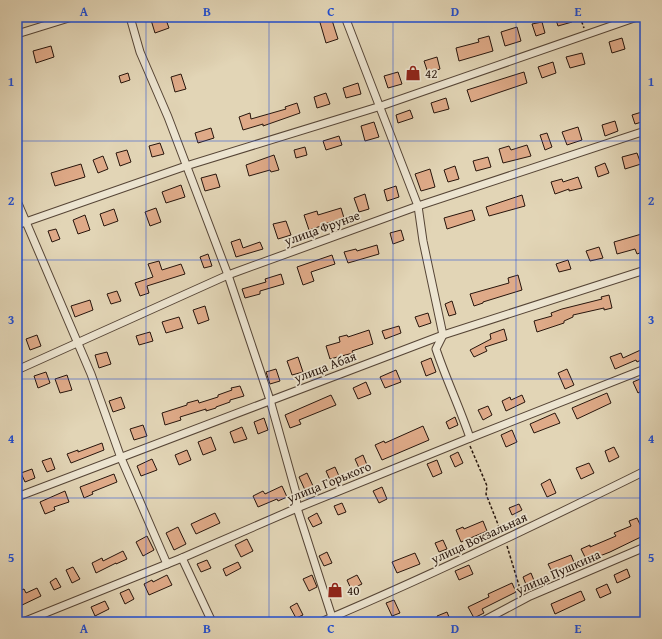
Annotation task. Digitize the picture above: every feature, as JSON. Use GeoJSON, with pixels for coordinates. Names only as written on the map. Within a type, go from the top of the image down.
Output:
{"type":"FeatureCollection","features":[{"type":"Feature","properties":{"kind":"street"},"geometry":{"type":"LineString","coordinates":[[17,34],[72,17]]}},
{"type":"Feature","properties":{"kind":"street"},"geometry":{"type":"LineString","coordinates":[[130,17],[140,52],[228,275],[270,400],[296,493],[297,508],[332,617]]}},
{"type":"Feature","properties":{"kind":"street"},"geometry":{"type":"LineString","coordinates":[[346,17],[418,206],[423,241],[443,335],[436,349],[443,371],[461,410],[469,438]]}},
{"type":"Feature","properties":{"kind":"street"},"geometry":{"type":"LineString","coordinates":[[17,225],[186,166],[381,106],[637,17]]}},
{"type":"Feature","properties":{"kind":"street","name":"улица Фрунзе"},"geometry":{"type":"LineString","coordinates":[[17,370],[228,275],[418,206],[645,131]]}},
{"type":"Feature","properties":{"kind":"street"},"geometry":{"type":"LineString","coordinates":[[17,200],[77,343],[92,374],[121,458],[167,564]]}},
{"type":"Feature","properties":{"kind":"street","name":"улица Абая"},"geometry":{"type":"LineString","coordinates":[[17,497],[443,335],[645,270]]}},
{"type":"Feature","properties":{"kind":"street","name":"улица Горького"},"geometry":{"type":"LineString","coordinates":[[23,622],[182,558],[297,508],[469,438],[645,369]]}},
{"type":"Feature","properties":{"kind":"street","name":"улица Вокзальная"},"geometry":{"type":"LineString","coordinates":[[320,622],[382,596],[645,472]]}},
{"type":"Feature","properties":{"kind":"street","name":"улица Пушкина"},"geometry":{"type":"LineString","coordinates":[[484,621],[524,600],[645,547]]}},
{"type":"Feature","properties":{"kind":"street"},"geometry":{"type":"LineString","coordinates":[[182,558],[212,622]]}},
{"type":"Feature","properties":{"kind":"path"},"geometry":{"type":"LineString","coordinates":[[580,17],[587,35]]}},
{"type":"Feature","properties":{"kind":"path"},"geometry":{"type":"LineString","coordinates":[[469,438],[488,486],[486,494],[505,539],[524,600]]}},
{"type":"Feature","properties":{"kind":"building"},"geometry":{"type":"Polygon","coordinates":[[[165,17],[169,28],[155,33],[151,20],[165,17]]]}},
{"type":"Feature","properties":{"kind":"building"},"geometry":{"type":"Polygon","coordinates":[[[331,17],[338,39],[326,43],[319,19],[331,17]]]}},
{"type":"Feature","properties":{"kind":"building"},"geometry":{"type":"Polygon","coordinates":[[[555,17],[570,17],[572,22],[558,26],[555,17]]]}},
{"type":"Feature","properties":{"kind":"building"},"geometry":{"type":"Polygon","coordinates":[[[542,22],[545,33],[536,36],[532,24],[542,22]]]}},
{"type":"Feature","properties":{"kind":"building"},"geometry":{"type":"Polygon","coordinates":[[[517,27],[521,41],[505,46],[501,32],[517,27]]]}},
{"type":"Feature","properties":{"kind":"building"},"geometry":{"type":"Polygon","coordinates":[[[489,36],[493,51],[459,61],[456,48],[479,42],[478,39],[489,36]]]}},
{"type":"Feature","properties":{"kind":"building"},"geometry":{"type":"Polygon","coordinates":[[[622,38],[625,49],[612,53],[609,42],[622,38]]]}},
{"type":"Feature","properties":{"kind":"building"},"geometry":{"type":"Polygon","coordinates":[[[51,46],[54,57],[36,63],[33,51],[51,46]]]}},
{"type":"Feature","properties":{"kind":"building"},"geometry":{"type":"Polygon","coordinates":[[[582,53],[585,64],[570,68],[566,57],[582,53]]]}},
{"type":"Feature","properties":{"kind":"building"},"geometry":{"type":"Polygon","coordinates":[[[437,57],[440,69],[428,73],[424,61],[437,57]]]}},
{"type":"Feature","properties":{"kind":"building"},"geometry":{"type":"Polygon","coordinates":[[[553,62],[556,73],[542,78],[538,67],[553,62]]]}},
{"type":"Feature","properties":{"kind":"building"},"geometry":{"type":"Polygon","coordinates":[[[398,72],[402,84],[388,88],[384,76],[398,72]]]}},
{"type":"Feature","properties":{"kind":"building"},"geometry":{"type":"Polygon","coordinates":[[[524,72],[527,83],[471,102],[467,90],[524,72]]]}},
{"type":"Feature","properties":{"kind":"building"},"geometry":{"type":"Polygon","coordinates":[[[128,73],[130,80],[121,83],[119,76],[128,73]]]}},
{"type":"Feature","properties":{"kind":"building"},"geometry":{"type":"Polygon","coordinates":[[[181,74],[186,89],[175,92],[171,77],[181,74]]]}},
{"type":"Feature","properties":{"kind":"building"},"geometry":{"type":"Polygon","coordinates":[[[358,83],[361,94],[346,98],[343,88],[358,83]]]}},
{"type":"Feature","properties":{"kind":"building"},"geometry":{"type":"Polygon","coordinates":[[[326,93],[330,104],[317,108],[314,97],[326,93]]]}},
{"type":"Feature","properties":{"kind":"building"},"geometry":{"type":"Polygon","coordinates":[[[446,98],[449,109],[434,113],[431,103],[446,98]]]}},
{"type":"Feature","properties":{"kind":"building"},"geometry":{"type":"Polygon","coordinates":[[[297,103],[300,113],[263,126],[263,124],[243,130],[239,117],[250,113],[251,119],[286,109],[285,107],[297,103]]]}},
{"type":"Feature","properties":{"kind":"building"},"geometry":{"type":"Polygon","coordinates":[[[410,110],[413,118],[398,123],[396,115],[410,110]]]}},
{"type":"Feature","properties":{"kind":"building"},"geometry":{"type":"Polygon","coordinates":[[[645,111],[645,121],[635,124],[632,115],[645,111]]]}},
{"type":"Feature","properties":{"kind":"building"},"geometry":{"type":"Polygon","coordinates":[[[615,121],[618,131],[605,136],[602,125],[615,121]]]}},
{"type":"Feature","properties":{"kind":"building"},"geometry":{"type":"Polygon","coordinates":[[[374,122],[379,137],[365,141],[361,126],[374,122]]]}},
{"type":"Feature","properties":{"kind":"building"},"geometry":{"type":"Polygon","coordinates":[[[578,127],[582,140],[567,145],[562,132],[578,127]]]}},
{"type":"Feature","properties":{"kind":"building"},"geometry":{"type":"Polygon","coordinates":[[[211,128],[214,138],[198,143],[195,133],[211,128]]]}},
{"type":"Feature","properties":{"kind":"building"},"geometry":{"type":"Polygon","coordinates":[[[547,133],[552,147],[545,150],[540,135],[547,133]]]}},
{"type":"Feature","properties":{"kind":"building"},"geometry":{"type":"Polygon","coordinates":[[[339,136],[342,145],[326,150],[323,141],[339,136]]]}},
{"type":"Feature","properties":{"kind":"building"},"geometry":{"type":"Polygon","coordinates":[[[160,143],[164,154],[152,157],[149,146],[160,143]]]}},
{"type":"Feature","properties":{"kind":"building"},"geometry":{"type":"Polygon","coordinates":[[[527,145],[531,156],[503,163],[499,149],[509,146],[511,150],[527,145]]]}},
{"type":"Feature","properties":{"kind":"building"},"geometry":{"type":"Polygon","coordinates":[[[305,147],[307,155],[296,158],[294,150],[305,147]]]}},
{"type":"Feature","properties":{"kind":"building"},"geometry":{"type":"Polygon","coordinates":[[[127,150],[131,162],[120,166],[116,153],[127,150]]]}},
{"type":"Feature","properties":{"kind":"building"},"geometry":{"type":"Polygon","coordinates":[[[637,153],[641,164],[625,169],[622,157],[637,153]]]}},
{"type":"Feature","properties":{"kind":"building"},"geometry":{"type":"Polygon","coordinates":[[[274,155],[279,170],[271,172],[270,170],[249,176],[246,165],[274,155]]]}},
{"type":"Feature","properties":{"kind":"building"},"geometry":{"type":"Polygon","coordinates":[[[103,156],[108,169],[98,173],[93,160],[103,156]]]}},
{"type":"Feature","properties":{"kind":"building"},"geometry":{"type":"Polygon","coordinates":[[[488,157],[491,167],[476,171],[473,161],[488,157]]]}},
{"type":"Feature","properties":{"kind":"building"},"geometry":{"type":"Polygon","coordinates":[[[605,163],[609,173],[598,177],[595,167],[605,163]]]}},
{"type":"Feature","properties":{"kind":"building"},"geometry":{"type":"Polygon","coordinates":[[[81,164],[85,177],[55,186],[51,173],[81,164]]]}},
{"type":"Feature","properties":{"kind":"building"},"geometry":{"type":"Polygon","coordinates":[[[455,166],[459,179],[448,182],[444,170],[455,166]]]}},
{"type":"Feature","properties":{"kind":"building"},"geometry":{"type":"Polygon","coordinates":[[[430,169],[435,187],[421,191],[415,174],[430,169]]]}},
{"type":"Feature","properties":{"kind":"building"},"geometry":{"type":"Polygon","coordinates":[[[216,174],[220,187],[205,191],[201,178],[216,174]]]}},
{"type":"Feature","properties":{"kind":"building"},"geometry":{"type":"Polygon","coordinates":[[[578,177],[582,188],[569,191],[569,189],[555,194],[551,182],[562,179],[563,182],[578,177]]]}},
{"type":"Feature","properties":{"kind":"building"},"geometry":{"type":"Polygon","coordinates":[[[181,185],[185,197],[166,203],[162,192],[181,185]]]}},
{"type":"Feature","properties":{"kind":"building"},"geometry":{"type":"Polygon","coordinates":[[[396,186],[399,197],[387,201],[384,190],[396,186]]]}},
{"type":"Feature","properties":{"kind":"building"},"geometry":{"type":"Polygon","coordinates":[[[365,194],[369,209],[359,212],[354,198],[365,194]]]}},
{"type":"Feature","properties":{"kind":"building"},"geometry":{"type":"Polygon","coordinates":[[[522,195],[525,206],[489,216],[486,207],[522,195]]]}},
{"type":"Feature","properties":{"kind":"building"},"geometry":{"type":"Polygon","coordinates":[[[156,208],[161,222],[150,226],[145,212],[156,208]]]}},
{"type":"Feature","properties":{"kind":"building"},"geometry":{"type":"Polygon","coordinates":[[[341,208],[344,218],[309,230],[304,215],[317,211],[318,215],[341,208]]]}},
{"type":"Feature","properties":{"kind":"building"},"geometry":{"type":"Polygon","coordinates":[[[114,209],[118,221],[104,226],[100,214],[114,209]]]}},
{"type":"Feature","properties":{"kind":"building"},"geometry":{"type":"Polygon","coordinates":[[[472,210],[475,220],[447,229],[444,218],[472,210]]]}},
{"type":"Feature","properties":{"kind":"building"},"geometry":{"type":"Polygon","coordinates":[[[85,215],[90,230],[78,234],[73,220],[85,215]]]}},
{"type":"Feature","properties":{"kind":"building"},"geometry":{"type":"Polygon","coordinates":[[[286,221],[291,235],[278,239],[273,224],[286,221]]]}},
{"type":"Feature","properties":{"kind":"building"},"geometry":{"type":"Polygon","coordinates":[[[56,229],[60,239],[52,242],[48,231],[56,229]]]}},
{"type":"Feature","properties":{"kind":"building"},"geometry":{"type":"Polygon","coordinates":[[[401,230],[404,240],[393,244],[390,233],[401,230]]]}},
{"type":"Feature","properties":{"kind":"building"},"geometry":{"type":"Polygon","coordinates":[[[645,233],[645,251],[637,254],[635,249],[617,254],[614,242],[645,233]]]}},
{"type":"Feature","properties":{"kind":"building"},"geometry":{"type":"Polygon","coordinates":[[[240,239],[243,248],[260,242],[263,249],[236,257],[231,242],[240,239]]]}},
{"type":"Feature","properties":{"kind":"building"},"geometry":{"type":"Polygon","coordinates":[[[377,245],[379,254],[348,263],[344,252],[356,249],[357,251],[377,245]]]}},
{"type":"Feature","properties":{"kind":"building"},"geometry":{"type":"Polygon","coordinates":[[[599,247],[603,258],[590,261],[586,251],[599,247]]]}},
{"type":"Feature","properties":{"kind":"building"},"geometry":{"type":"Polygon","coordinates":[[[208,254],[212,266],[204,268],[200,257],[208,254]]]}},
{"type":"Feature","properties":{"kind":"building"},"geometry":{"type":"Polygon","coordinates":[[[332,255],[335,264],[311,272],[314,281],[303,285],[297,267],[332,255]]]}},
{"type":"Feature","properties":{"kind":"building"},"geometry":{"type":"Polygon","coordinates":[[[568,260],[571,269],[559,272],[556,264],[568,260]]]}},
{"type":"Feature","properties":{"kind":"building"},"geometry":{"type":"Polygon","coordinates":[[[159,261],[162,270],[181,264],[185,274],[147,286],[149,293],[140,296],[135,283],[153,277],[148,264],[159,261]]]}},
{"type":"Feature","properties":{"kind":"building"},"geometry":{"type":"Polygon","coordinates":[[[281,274],[284,284],[260,291],[260,294],[245,298],[242,289],[266,282],[265,279],[281,274]]]}},
{"type":"Feature","properties":{"kind":"building"},"geometry":{"type":"Polygon","coordinates":[[[518,275],[522,290],[474,306],[470,294],[509,283],[508,278],[518,275]]]}},
{"type":"Feature","properties":{"kind":"building"},"geometry":{"type":"Polygon","coordinates":[[[117,291],[121,301],[111,304],[107,294],[117,291]]]}},
{"type":"Feature","properties":{"kind":"building"},"geometry":{"type":"Polygon","coordinates":[[[609,295],[612,308],[604,310],[604,308],[573,315],[573,317],[564,321],[564,323],[537,332],[534,321],[552,316],[551,313],[562,309],[602,299],[601,297],[609,295]]]}},
{"type":"Feature","properties":{"kind":"building"},"geometry":{"type":"Polygon","coordinates":[[[90,300],[93,310],[75,317],[71,306],[90,300]]]}},
{"type":"Feature","properties":{"kind":"building"},"geometry":{"type":"Polygon","coordinates":[[[452,301],[456,314],[449,316],[445,304],[452,301]]]}},
{"type":"Feature","properties":{"kind":"building"},"geometry":{"type":"Polygon","coordinates":[[[205,306],[209,320],[198,324],[193,310],[205,306]]]}},
{"type":"Feature","properties":{"kind":"building"},"geometry":{"type":"Polygon","coordinates":[[[428,313],[431,323],[419,327],[415,317],[428,313]]]}},
{"type":"Feature","properties":{"kind":"building"},"geometry":{"type":"Polygon","coordinates":[[[179,317],[183,328],[166,333],[162,322],[179,317]]]}},
{"type":"Feature","properties":{"kind":"building"},"geometry":{"type":"Polygon","coordinates":[[[399,326],[401,333],[385,339],[382,331],[399,326]]]}},
{"type":"Feature","properties":{"kind":"building"},"geometry":{"type":"Polygon","coordinates":[[[504,329],[507,340],[485,347],[487,351],[474,357],[470,350],[491,339],[490,334],[504,329]]]}},
{"type":"Feature","properties":{"kind":"building"},"geometry":{"type":"Polygon","coordinates":[[[369,330],[373,344],[352,351],[353,353],[330,359],[326,346],[340,342],[339,337],[347,335],[348,337],[369,330]]]}},
{"type":"Feature","properties":{"kind":"building"},"geometry":{"type":"Polygon","coordinates":[[[150,332],[153,341],[139,345],[136,336],[150,332]]]}},
{"type":"Feature","properties":{"kind":"building"},"geometry":{"type":"Polygon","coordinates":[[[37,335],[41,346],[30,350],[26,339],[37,335]]]}},
{"type":"Feature","properties":{"kind":"building"},"geometry":{"type":"Polygon","coordinates":[[[645,348],[645,358],[637,362],[636,360],[615,369],[610,357],[621,353],[623,358],[645,348]]]}},
{"type":"Feature","properties":{"kind":"building"},"geometry":{"type":"Polygon","coordinates":[[[107,352],[111,364],[99,368],[95,355],[107,352]]]}},
{"type":"Feature","properties":{"kind":"building"},"geometry":{"type":"Polygon","coordinates":[[[298,357],[303,372],[292,375],[287,361],[298,357]]]}},
{"type":"Feature","properties":{"kind":"building"},"geometry":{"type":"Polygon","coordinates":[[[431,358],[436,372],[426,376],[421,362],[431,358]]]}},
{"type":"Feature","properties":{"kind":"building"},"geometry":{"type":"Polygon","coordinates":[[[276,369],[280,381],[270,384],[266,372],[276,369]]]}},
{"type":"Feature","properties":{"kind":"building"},"geometry":{"type":"Polygon","coordinates":[[[567,369],[574,385],[565,389],[558,373],[567,369]]]}},
{"type":"Feature","properties":{"kind":"building"},"geometry":{"type":"Polygon","coordinates":[[[396,370],[401,382],[385,388],[380,377],[396,370]]]}},
{"type":"Feature","properties":{"kind":"building"},"geometry":{"type":"Polygon","coordinates":[[[46,372],[50,383],[38,388],[34,376],[46,372]]]}},
{"type":"Feature","properties":{"kind":"building"},"geometry":{"type":"Polygon","coordinates":[[[67,375],[72,390],[60,393],[55,379],[67,375]]]}},
{"type":"Feature","properties":{"kind":"building"},"geometry":{"type":"Polygon","coordinates":[[[645,377],[645,389],[638,393],[633,382],[645,377]]]}},
{"type":"Feature","properties":{"kind":"building"},"geometry":{"type":"Polygon","coordinates":[[[366,382],[371,394],[358,399],[353,388],[366,382]]]}},
{"type":"Feature","properties":{"kind":"building"},"geometry":{"type":"Polygon","coordinates":[[[240,386],[244,396],[230,400],[230,402],[216,408],[206,411],[206,409],[180,417],[181,420],[165,425],[162,413],[187,405],[187,403],[198,400],[199,403],[218,397],[218,395],[232,390],[231,388],[240,386]]]}},
{"type":"Feature","properties":{"kind":"building"},"geometry":{"type":"Polygon","coordinates":[[[607,393],[611,403],[577,419],[572,408],[607,393]]]}},
{"type":"Feature","properties":{"kind":"building"},"geometry":{"type":"Polygon","coordinates":[[[331,395],[336,405],[299,420],[301,424],[290,428],[285,415],[331,395]]]}},
{"type":"Feature","properties":{"kind":"building"},"geometry":{"type":"Polygon","coordinates":[[[522,395],[525,402],[506,411],[502,401],[510,397],[511,400],[522,395]]]}},
{"type":"Feature","properties":{"kind":"building"},"geometry":{"type":"Polygon","coordinates":[[[121,397],[125,408],[113,412],[109,401],[121,397]]]}},
{"type":"Feature","properties":{"kind":"building"},"geometry":{"type":"Polygon","coordinates":[[[488,406],[492,415],[483,420],[478,410],[488,406]]]}},
{"type":"Feature","properties":{"kind":"building"},"geometry":{"type":"Polygon","coordinates":[[[555,413],[560,423],[534,433],[530,424],[555,413]]]}},
{"type":"Feature","properties":{"kind":"building"},"geometry":{"type":"Polygon","coordinates":[[[455,417],[458,425],[449,429],[446,422],[455,417]]]}},
{"type":"Feature","properties":{"kind":"building"},"geometry":{"type":"Polygon","coordinates":[[[264,418],[268,430],[258,434],[254,422],[264,418]]]}},
{"type":"Feature","properties":{"kind":"building"},"geometry":{"type":"Polygon","coordinates":[[[143,425],[147,436],[134,440],[130,429],[143,425]]]}},
{"type":"Feature","properties":{"kind":"building"},"geometry":{"type":"Polygon","coordinates":[[[423,426],[429,440],[382,460],[375,445],[384,441],[385,443],[423,426]]]}},
{"type":"Feature","properties":{"kind":"building"},"geometry":{"type":"Polygon","coordinates":[[[242,427],[247,439],[234,443],[230,432],[242,427]]]}},
{"type":"Feature","properties":{"kind":"building"},"geometry":{"type":"Polygon","coordinates":[[[512,430],[517,442],[506,447],[501,435],[512,430]]]}},
{"type":"Feature","properties":{"kind":"building"},"geometry":{"type":"Polygon","coordinates":[[[211,437],[216,450],[203,455],[198,442],[211,437]]]}},
{"type":"Feature","properties":{"kind":"building"},"geometry":{"type":"Polygon","coordinates":[[[102,443],[104,450],[71,463],[67,454],[78,450],[78,452],[102,443]]]}},
{"type":"Feature","properties":{"kind":"building"},"geometry":{"type":"Polygon","coordinates":[[[614,447],[619,457],[609,462],[605,451],[614,447]]]}},
{"type":"Feature","properties":{"kind":"building"},"geometry":{"type":"Polygon","coordinates":[[[187,450],[191,460],[179,465],[175,455],[187,450]]]}},
{"type":"Feature","properties":{"kind":"building"},"geometry":{"type":"Polygon","coordinates":[[[458,452],[463,463],[455,467],[450,456],[458,452]]]}},
{"type":"Feature","properties":{"kind":"building"},"geometry":{"type":"Polygon","coordinates":[[[363,455],[367,465],[359,468],[355,459],[363,455]]]}},
{"type":"Feature","properties":{"kind":"building"},"geometry":{"type":"Polygon","coordinates":[[[51,458],[55,469],[47,472],[42,461],[51,458]]]}},
{"type":"Feature","properties":{"kind":"building"},"geometry":{"type":"Polygon","coordinates":[[[152,459],[157,470],[141,476],[137,466],[152,459]]]}},
{"type":"Feature","properties":{"kind":"building"},"geometry":{"type":"Polygon","coordinates":[[[437,460],[442,473],[433,477],[427,464],[437,460]]]}},
{"type":"Feature","properties":{"kind":"building"},"geometry":{"type":"Polygon","coordinates":[[[589,463],[594,473],[581,479],[576,468],[589,463]]]}},
{"type":"Feature","properties":{"kind":"building"},"geometry":{"type":"Polygon","coordinates":[[[335,467],[339,476],[330,480],[326,471],[335,467]]]}},
{"type":"Feature","properties":{"kind":"building"},"geometry":{"type":"Polygon","coordinates":[[[32,469],[35,478],[25,482],[21,473],[32,469]]]}},
{"type":"Feature","properties":{"kind":"building"},"geometry":{"type":"Polygon","coordinates":[[[307,473],[313,486],[305,490],[299,477],[307,473]]]}},
{"type":"Feature","properties":{"kind":"building"},"geometry":{"type":"Polygon","coordinates":[[[114,474],[117,482],[92,492],[93,494],[84,498],[80,487],[114,474]]]}},
{"type":"Feature","properties":{"kind":"building"},"geometry":{"type":"Polygon","coordinates":[[[550,479],[556,493],[547,497],[541,484],[550,479]]]}},
{"type":"Feature","properties":{"kind":"building"},"geometry":{"type":"Polygon","coordinates":[[[282,486],[287,497],[278,501],[277,499],[258,507],[253,496],[263,491],[265,494],[282,486]]]}},
{"type":"Feature","properties":{"kind":"building"},"geometry":{"type":"Polygon","coordinates":[[[382,487],[387,499],[379,503],[373,491],[382,487]]]}},
{"type":"Feature","properties":{"kind":"building"},"geometry":{"type":"Polygon","coordinates":[[[65,491],[69,502],[54,507],[55,510],[45,514],[40,502],[65,491]]]}},
{"type":"Feature","properties":{"kind":"building"},"geometry":{"type":"Polygon","coordinates":[[[342,503],[346,512],[338,515],[334,506],[342,503]]]}},
{"type":"Feature","properties":{"kind":"building"},"geometry":{"type":"Polygon","coordinates":[[[519,504],[522,510],[512,515],[509,508],[519,504]]]}},
{"type":"Feature","properties":{"kind":"building"},"geometry":{"type":"Polygon","coordinates":[[[215,513],[220,523],[196,534],[191,524],[215,513]]]}},
{"type":"Feature","properties":{"kind":"building"},"geometry":{"type":"Polygon","coordinates":[[[317,513],[322,523],[313,527],[308,518],[317,513]]]}},
{"type":"Feature","properties":{"kind":"building"},"geometry":{"type":"Polygon","coordinates":[[[637,518],[645,535],[587,561],[581,549],[590,545],[590,547],[616,536],[614,533],[631,526],[629,521],[637,518]]]}},
{"type":"Feature","properties":{"kind":"building"},"geometry":{"type":"Polygon","coordinates":[[[483,521],[487,531],[461,542],[456,530],[463,527],[464,529],[483,521]]]}},
{"type":"Feature","properties":{"kind":"building"},"geometry":{"type":"Polygon","coordinates":[[[178,527],[186,544],[174,550],[166,533],[178,527]]]}},
{"type":"Feature","properties":{"kind":"building"},"geometry":{"type":"Polygon","coordinates":[[[147,536],[154,550],[143,556],[136,542],[147,536]]]}},
{"type":"Feature","properties":{"kind":"building"},"geometry":{"type":"Polygon","coordinates":[[[247,539],[253,551],[241,557],[235,545],[247,539]]]}},
{"type":"Feature","properties":{"kind":"building"},"geometry":{"type":"Polygon","coordinates":[[[443,540],[447,549],[439,552],[435,543],[443,540]]]}},
{"type":"Feature","properties":{"kind":"building"},"geometry":{"type":"Polygon","coordinates":[[[123,551],[127,559],[96,573],[92,563],[102,558],[103,561],[123,551]]]}},
{"type":"Feature","properties":{"kind":"building"},"geometry":{"type":"Polygon","coordinates":[[[327,552],[332,563],[324,566],[319,556],[327,552]]]}},
{"type":"Feature","properties":{"kind":"building"},"geometry":{"type":"Polygon","coordinates":[[[415,553],[420,564],[397,573],[392,562],[415,553]]]}},
{"type":"Feature","properties":{"kind":"building"},"geometry":{"type":"Polygon","coordinates":[[[571,555],[576,567],[554,576],[548,564],[571,555]]]}},
{"type":"Feature","properties":{"kind":"building"},"geometry":{"type":"Polygon","coordinates":[[[207,560],[211,568],[201,572],[197,564],[207,560]]]}},
{"type":"Feature","properties":{"kind":"building"},"geometry":{"type":"Polygon","coordinates":[[[238,562],[241,568],[226,576],[223,569],[238,562]]]}},
{"type":"Feature","properties":{"kind":"building"},"geometry":{"type":"Polygon","coordinates":[[[469,565],[473,574],[459,580],[455,571],[469,565]]]}},
{"type":"Feature","properties":{"kind":"building"},"geometry":{"type":"Polygon","coordinates":[[[73,567],[80,579],[72,583],[66,570],[73,567]]]}},
{"type":"Feature","properties":{"kind":"building"},"geometry":{"type":"Polygon","coordinates":[[[627,569],[630,577],[617,583],[614,575],[627,569]]]}},
{"type":"Feature","properties":{"kind":"building"},"geometry":{"type":"Polygon","coordinates":[[[531,573],[535,583],[527,587],[523,577],[531,573]]]}},
{"type":"Feature","properties":{"kind":"building"},"geometry":{"type":"Polygon","coordinates":[[[167,575],[172,585],[149,595],[144,584],[152,580],[153,582],[167,575]]]}},
{"type":"Feature","properties":{"kind":"building"},"geometry":{"type":"Polygon","coordinates":[[[312,575],[317,587],[309,591],[303,579],[312,575]]]}},
{"type":"Feature","properties":{"kind":"building"},"geometry":{"type":"Polygon","coordinates":[[[357,575],[362,584],[351,589],[347,580],[357,575]]]}},
{"type":"Feature","properties":{"kind":"building"},"geometry":{"type":"Polygon","coordinates":[[[56,578],[61,587],[54,590],[50,582],[56,578]]]}},
{"type":"Feature","properties":{"kind":"building"},"geometry":{"type":"Polygon","coordinates":[[[512,583],[516,592],[482,609],[484,613],[474,618],[468,607],[489,597],[488,594],[512,583]]]}},
{"type":"Feature","properties":{"kind":"building"},"geometry":{"type":"Polygon","coordinates":[[[607,584],[611,593],[600,598],[596,589],[607,584]]]}},
{"type":"Feature","properties":{"kind":"building"},"geometry":{"type":"Polygon","coordinates":[[[37,588],[41,596],[20,606],[17,601],[17,592],[24,589],[26,593],[37,588]]]}},
{"type":"Feature","properties":{"kind":"building"},"geometry":{"type":"Polygon","coordinates":[[[129,589],[134,599],[125,604],[120,593],[129,589]]]}},
{"type":"Feature","properties":{"kind":"building"},"geometry":{"type":"Polygon","coordinates":[[[581,591],[585,600],[555,614],[551,604],[581,591]]]}},
{"type":"Feature","properties":{"kind":"building"},"geometry":{"type":"Polygon","coordinates":[[[394,600],[400,613],[392,616],[386,603],[394,600]]]}},
{"type":"Feature","properties":{"kind":"building"},"geometry":{"type":"Polygon","coordinates":[[[105,601],[109,609],[95,616],[91,607],[105,601]]]}},
{"type":"Feature","properties":{"kind":"building"},"geometry":{"type":"Polygon","coordinates":[[[297,603],[303,615],[296,618],[290,607],[297,603]]]}},
{"type":"Feature","properties":{"kind":"building"},"geometry":{"type":"Polygon","coordinates":[[[447,612],[451,622],[439,622],[437,616],[447,612]]]}},
{"type":"Feature","properties":{"kind":"place","name":"42"},"geometry":{"type":"Point","coordinates":[413,73]}},
{"type":"Feature","properties":{"kind":"place","name":"40"},"geometry":{"type":"Point","coordinates":[335,590]}}]}
